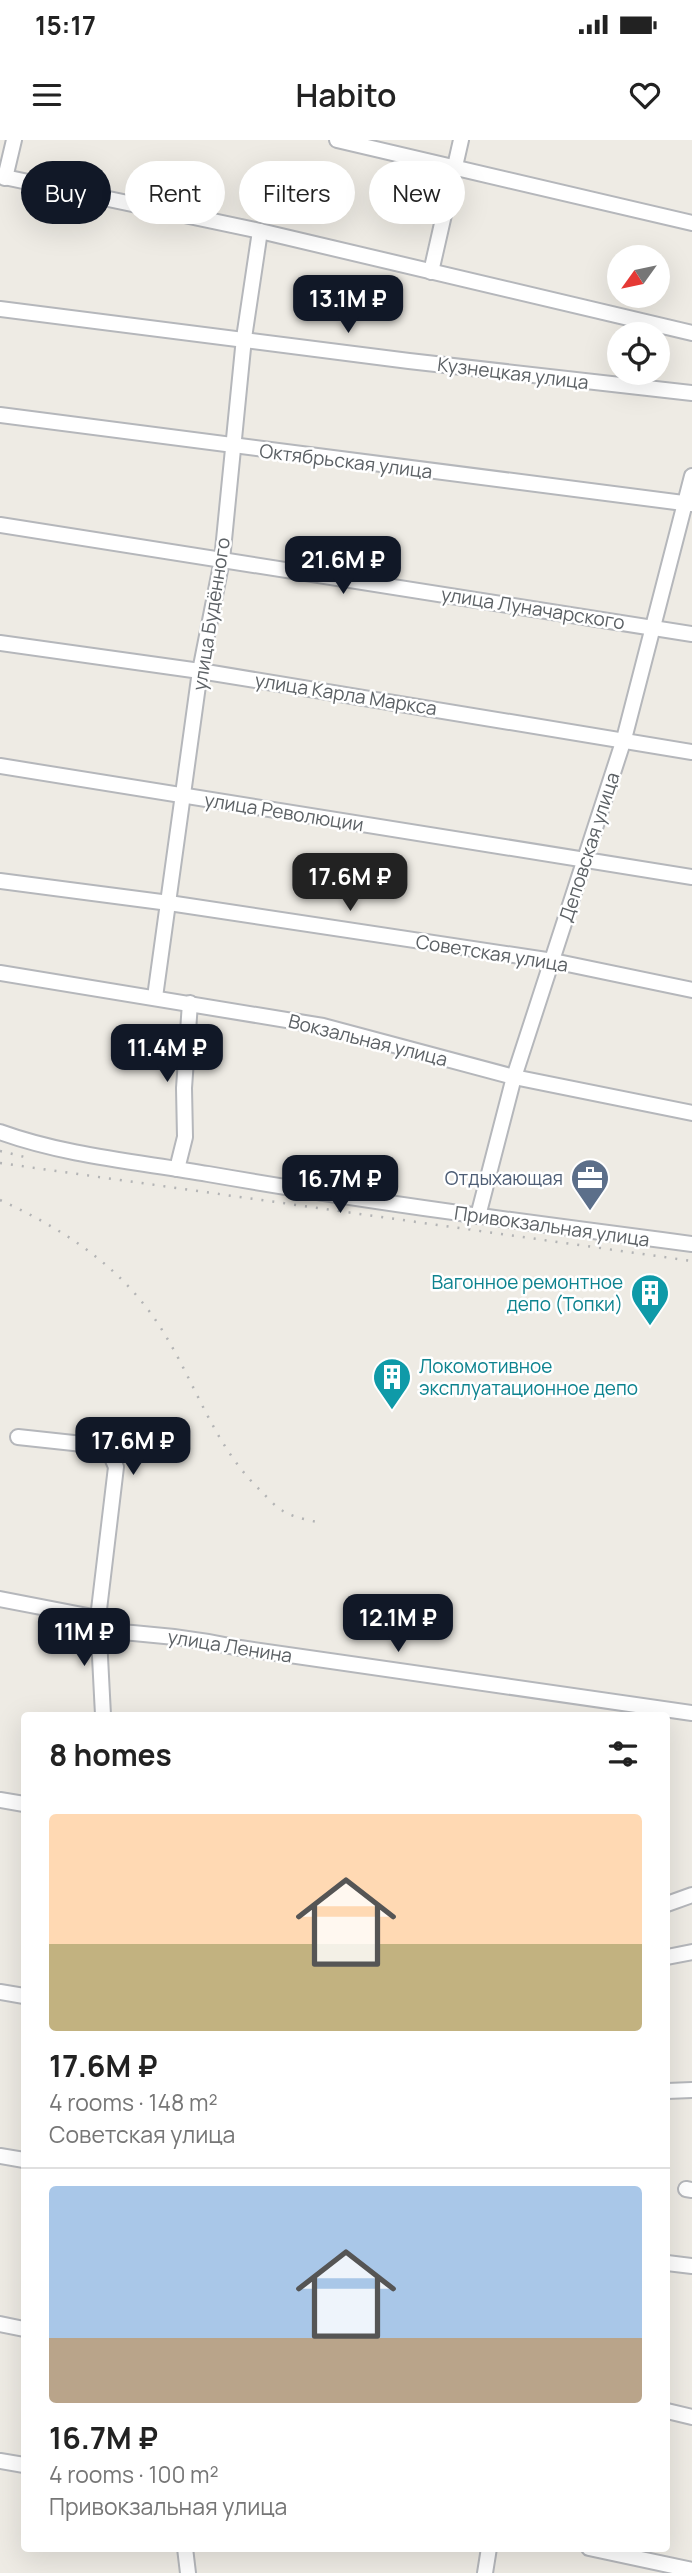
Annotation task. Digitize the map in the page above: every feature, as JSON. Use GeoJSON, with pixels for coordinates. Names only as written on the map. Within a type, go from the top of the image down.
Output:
{"type":"FeatureCollection","features":[{"type":"Feature","properties":{"kind":"street"},"geometry":{"type":"LineString","coordinates":[[14,140],[3,177],[260,231],[692,332]]}},
{"type":"Feature","properties":{"kind":"street"},"geometry":{"type":"LineString","coordinates":[[337,140],[422,161]]}},
{"type":"Feature","properties":{"kind":"street"},"geometry":{"type":"LineString","coordinates":[[456,161],[461,140]]}},
{"type":"Feature","properties":{"kind":"street"},"geometry":{"type":"LineString","coordinates":[[465,171],[692,223]]}},
{"type":"Feature","properties":{"kind":"street"},"geometry":{"type":"LineString","coordinates":[[431,272],[442,224]]}},
{"type":"Feature","properties":{"kind":"street","name":"улица Будённого"},"geometry":{"type":"LineString","coordinates":[[155,997],[200,671],[222,560],[244,338],[260,231]]}},
{"type":"Feature","properties":{"kind":"street","name":"Кузнецкая улица"},"geometry":{"type":"LineString","coordinates":[[0,309],[409,361],[692,393]]}},
{"type":"Feature","properties":{"kind":"street","name":"Октябрьская улица"},"geometry":{"type":"LineString","coordinates":[[0,415],[688,504]]}},
{"type":"Feature","properties":{"kind":"street","name":"Деповская улица"},"geometry":{"type":"LineString","coordinates":[[478,1216],[514,1077],[624,739],[688,504],[692,476]]}},
{"type":"Feature","properties":{"kind":"street","name":"улица Луначарского"},"geometry":{"type":"LineString","coordinates":[[0,525],[692,634]]}},
{"type":"Feature","properties":{"kind":"street","name":"улица Карла Маркса"},"geometry":{"type":"LineString","coordinates":[[0,643],[200,671],[692,752]]}},
{"type":"Feature","properties":{"kind":"street","name":"улица Революции"},"geometry":{"type":"LineString","coordinates":[[0,766],[692,877]]}},
{"type":"Feature","properties":{"kind":"street","name":"Советская улица"},"geometry":{"type":"LineString","coordinates":[[0,881],[169,903],[553,961],[692,990]]}},
{"type":"Feature","properties":{"kind":"street","name":"Вокзальная улица"},"geometry":{"type":"LineString","coordinates":[[0,973],[323,1026],[514,1077],[692,1113]]}},
{"type":"Feature","properties":{"kind":"street"},"geometry":{"type":"LineString","coordinates":[[177,1169],[185,1137],[184,1088],[190,1003]]}},
{"type":"Feature","properties":{"kind":"street","name":"Привокзальная улица"},"geometry":{"type":"LineString","coordinates":[[0,1132],[78,1152],[351,1199],[692,1244]]}},
{"type":"Feature","properties":{"kind":"street"},"geometry":{"type":"LineString","coordinates":[[18,1437],[92,1445],[110,1452],[116,1467],[99,1624],[103,1712]]}},
{"type":"Feature","properties":{"kind":"street","name":"улица Ленина"},"geometry":{"type":"LineString","coordinates":[[0,1599],[99,1624],[152,1634],[692,1713]]}},
{"type":"Feature","properties":{"kind":"street"},"geometry":{"type":"LineString","coordinates":[[0,1800],[21,1804]]}},
{"type":"Feature","properties":{"kind":"street"},"geometry":{"type":"LineString","coordinates":[[670,1903],[692,1895]]}},
{"type":"Feature","properties":{"kind":"street"},"geometry":{"type":"LineString","coordinates":[[670,1956],[692,1952]]}},
{"type":"Feature","properties":{"kind":"street"},"geometry":{"type":"LineString","coordinates":[[0,1992],[21,1996]]}},
{"type":"Feature","properties":{"kind":"street"},"geometry":{"type":"LineString","coordinates":[[670,2091],[692,2091]]}},
{"type":"Feature","properties":{"kind":"street"},"geometry":{"type":"LineString","coordinates":[[0,2156],[21,2160]]}},
{"type":"Feature","properties":{"kind":"street"},"geometry":{"type":"LineString","coordinates":[[670,2263],[692,2266]]}},
{"type":"Feature","properties":{"kind":"street"},"geometry":{"type":"LineString","coordinates":[[0,2324],[21,2328]]}},
{"type":"Feature","properties":{"kind":"street"},"geometry":{"type":"LineString","coordinates":[[670,2412],[692,2417]]}},
{"type":"Feature","properties":{"kind":"street"},"geometry":{"type":"LineString","coordinates":[[0,2461],[21,2464]]}},
{"type":"Feature","properties":{"kind":"street"},"geometry":{"type":"LineString","coordinates":[[185,2552],[188,2573]]}},
{"type":"Feature","properties":{"kind":"street"},"geometry":{"type":"LineString","coordinates":[[485,2573],[488,2552]]}},
{"type":"Feature","properties":{"kind":"street"},"geometry":{"type":"LineString","coordinates":[[608,2552],[692,2570]]}},
{"type":"Feature","properties":{"kind":"railway"},"geometry":{"type":"LineString","coordinates":[[0,1151],[29,1158]]}},
{"type":"Feature","properties":{"kind":"railway"},"geometry":{"type":"LineString","coordinates":[[0,1163],[692,1261]]}},
{"type":"Feature","properties":{"kind":"railway"},"geometry":{"type":"LineString","coordinates":[[0,1200],[77,1243],[127,1285],[159,1325],[212,1424],[242,1470],[269,1500],[282,1510],[321,1523]]}},
{"type":"Feature","properties":{"kind":"place","name":"Отдыхающая"},"geometry":{"type":"Point","coordinates":[590,1212]}},
{"type":"Feature","properties":{"kind":"place","name":"Вагонное ремонтное депо (Топки)"},"geometry":{"type":"Point","coordinates":[650,1327]}},
{"type":"Feature","properties":{"kind":"place","name":"Локомотивное эксплуатационное депо"},"geometry":{"type":"Point","coordinates":[392,1411]}}]}
